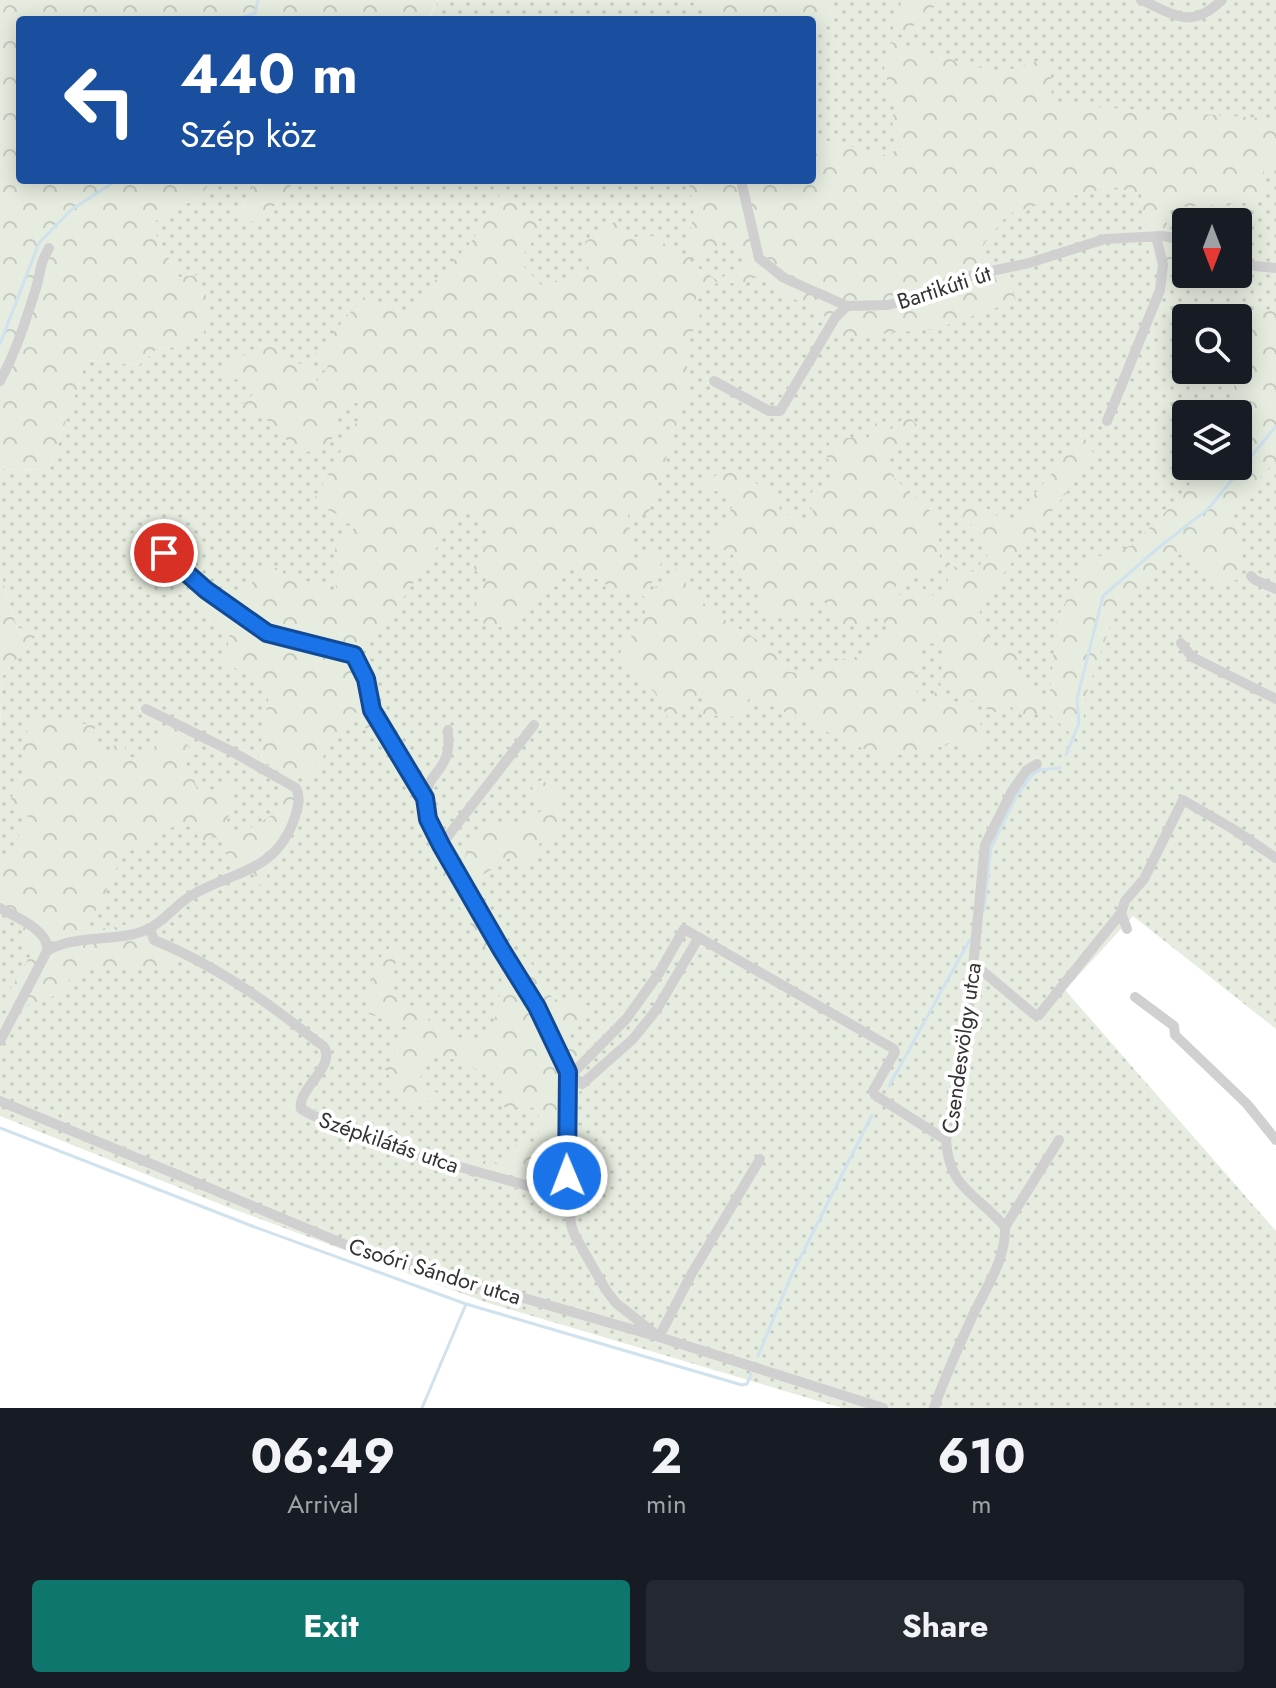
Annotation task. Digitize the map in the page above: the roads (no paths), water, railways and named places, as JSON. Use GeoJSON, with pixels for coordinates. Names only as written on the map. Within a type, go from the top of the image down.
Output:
{"type":"FeatureCollection","features":[{"type":"Feature","properties":{"kind":"street"},"geometry":{"type":"LineString","coordinates":[[1141,0],[1182,18],[1193,19],[1203,16],[1222,0]]}},
{"type":"Feature","properties":{"kind":"street"},"geometry":{"type":"LineString","coordinates":[[714,381],[769,411],[780,411],[835,318],[847,306],[784,278],[759,258],[742,185]]}},
{"type":"Feature","properties":{"kind":"street"},"geometry":{"type":"LineString","coordinates":[[1107,421],[1160,290],[1163,265],[1156,236]]}},
{"type":"Feature","properties":{"kind":"street","name":"Bartikúti út"},"geometry":{"type":"LineString","coordinates":[[847,306],[888,305],[926,296],[973,275],[1029,263],[1105,239],[1172,238]]}},
{"type":"Feature","properties":{"kind":"street"},"geometry":{"type":"LineString","coordinates":[[0,381],[21,334],[39,281],[40,265],[49,248]]}},
{"type":"Feature","properties":{"kind":"street"},"geometry":{"type":"LineString","coordinates":[[1252,265],[1276,268]]}},
{"type":"Feature","properties":{"kind":"street"},"geometry":{"type":"LineString","coordinates":[[164,553],[206,590],[267,633],[354,655],[366,679],[372,710],[425,798]]}},
{"type":"Feature","properties":{"kind":"street"},"geometry":{"type":"LineString","coordinates":[[1251,576],[1276,589]]}},
{"type":"Feature","properties":{"kind":"street"},"geometry":{"type":"LineString","coordinates":[[1181,643],[1192,657],[1276,699]]}},
{"type":"Feature","properties":{"kind":"street"},"geometry":{"type":"LineString","coordinates":[[47,951],[74,941],[150,929],[190,896],[219,881],[249,871],[269,858],[289,835],[300,796],[296,788],[233,752],[146,709]]}},
{"type":"Feature","properties":{"kind":"street"},"geometry":{"type":"LineString","coordinates":[[441,845],[534,725]]}},
{"type":"Feature","properties":{"kind":"street"},"geometry":{"type":"LineString","coordinates":[[448,730],[445,760],[430,779],[425,798],[428,819],[537,1007],[569,1073],[582,1084],[633,1039],[657,1009],[699,937]]}},
{"type":"Feature","properties":{"kind":"street","name":"Csendesvölgy utca"},"geometry":{"type":"LineString","coordinates":[[1005,1227],[954,1177],[946,1140],[958,1082],[974,964],[985,845],[1012,791],[1027,770],[1037,764]]}},
{"type":"Feature","properties":{"kind":"street"},"geometry":{"type":"LineString","coordinates":[[974,964],[1035,1015],[1039,1015],[1121,913],[1125,901],[1144,879],[1183,800],[1276,858]]}},
{"type":"Feature","properties":{"kind":"street"},"geometry":{"type":"LineString","coordinates":[[0,908],[46,939],[47,951],[0,1041]]}},
{"type":"Feature","properties":{"kind":"street"},"geometry":{"type":"LineString","coordinates":[[1121,913],[1127,929]]}},
{"type":"Feature","properties":{"kind":"street","name":"Szépkilátás utca"},"geometry":{"type":"LineString","coordinates":[[150,929],[154,940],[215,970],[324,1046],[324,1065],[301,1098],[301,1109],[417,1155],[568,1197]]}},
{"type":"Feature","properties":{"kind":"street"},"geometry":{"type":"LineString","coordinates":[[760,1159],[692,1273],[659,1337],[627,1312],[606,1290],[575,1236],[568,1197],[566,1154],[569,1073],[627,1018],[659,973],[684,929],[894,1049],[873,1091],[875,1095],[946,1140]]}},
{"type":"Feature","properties":{"kind":"street"},"geometry":{"type":"LineString","coordinates":[[1135,997],[1174,1026],[1175,1035],[1247,1104],[1276,1140]]}},
{"type":"Feature","properties":{"kind":"street","name":"Csoóri Sándor utca"},"geometry":{"type":"LineString","coordinates":[[0,1101],[361,1251],[659,1337],[883,1408]]}},
{"type":"Feature","properties":{"kind":"street"},"geometry":{"type":"LineString","coordinates":[[934,1408],[1003,1251],[1005,1227],[1059,1140]]}},
{"type":"Feature","properties":{"kind":"waterway"},"geometry":{"type":"LineString","coordinates":[[247,16],[255,13],[258,0]]}},
{"type":"Feature","properties":{"kind":"waterway"},"geometry":{"type":"LineString","coordinates":[[0,344],[39,243],[71,210],[111,184]]}},
{"type":"Feature","properties":{"kind":"waterway"},"geometry":{"type":"LineString","coordinates":[[1066,755],[1079,723],[1077,699],[1103,596],[1208,509],[1276,426]]}},
{"type":"Feature","properties":{"kind":"waterway"},"geometry":{"type":"LineString","coordinates":[[984,910],[991,848],[1017,795],[1033,774],[1060,768]]}},
{"type":"Feature","properties":{"kind":"waterway"},"geometry":{"type":"LineString","coordinates":[[889,1086],[969,941]]}},
{"type":"Feature","properties":{"kind":"waterway"},"geometry":{"type":"LineString","coordinates":[[758,1356],[791,1276],[872,1115]]}},
{"type":"Feature","properties":{"kind":"waterway"},"geometry":{"type":"LineString","coordinates":[[0,1128],[252,1226],[466,1304],[742,1385],[747,1384],[751,1374]]}},
{"type":"Feature","properties":{"kind":"waterway"},"geometry":{"type":"LineString","coordinates":[[422,1408],[466,1304]]}}]}
